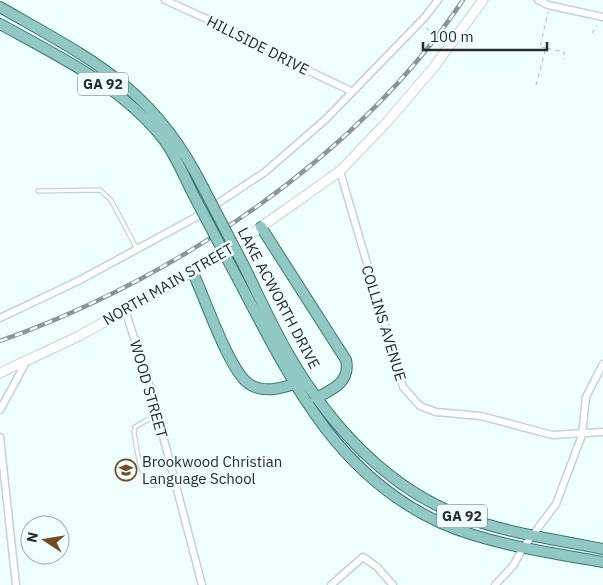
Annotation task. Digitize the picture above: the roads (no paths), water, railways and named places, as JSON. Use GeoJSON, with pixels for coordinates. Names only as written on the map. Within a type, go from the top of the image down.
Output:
{"type":"FeatureCollection","features":[{"type":"Feature","properties":{"kind":"main road","name":"NORTH MAIN STREET"},"geometry":{"type":"LineString","coordinates":[[0,373],[26,362],[125,310],[192,271],[261,227],[340,171],[387,122],[434,67],[483,0]]}},
{"type":"Feature","properties":{"kind":"main road","name":"LAKE ACWORTH DRIVE"},"geometry":{"type":"LineString","coordinates":[[3,7],[96,62],[137,95],[168,129],[203,187],[288,353],[316,398],[368,457],[403,486],[432,503],[470,519],[534,535],[603,549]]}},
{"type":"Feature","properties":{"kind":"main road","name":"LAKE ACWORTH DRIVE"},"geometry":{"type":"LineString","coordinates":[[0,24],[90,76],[128,103],[164,140],[294,384],[337,444],[386,491],[442,523],[523,548],[603,562]]}},
{"type":"Feature","properties":{"kind":"main road"},"geometry":{"type":"LineString","coordinates":[[261,227],[346,360],[347,370],[344,380],[332,391],[316,398]]}},
{"type":"Feature","properties":{"kind":"main road"},"geometry":{"type":"LineString","coordinates":[[192,271],[234,365],[243,380],[263,389],[294,384]]}},
{"type":"Feature","properties":{"kind":"street","name":"HILLSIDE DRIVE"},"geometry":{"type":"LineString","coordinates":[[165,0],[253,40],[288,61],[351,91]]}},
{"type":"Feature","properties":{"kind":"street"},"geometry":{"type":"LineString","coordinates":[[0,318],[137,250],[200,215],[265,172],[326,118],[419,23],[438,0]]}},
{"type":"Feature","properties":{"kind":"street"},"geometry":{"type":"LineString","coordinates":[[538,0],[548,5],[601,19]]}},
{"type":"Feature","properties":{"kind":"street","name":"COLLINS AVENUE"},"geometry":{"type":"LineString","coordinates":[[340,171],[403,387],[413,400],[420,406],[436,412],[481,416],[552,435],[582,435],[603,432]]}},
{"type":"Feature","properties":{"kind":"street","name":"WOOD STREET"},"geometry":{"type":"LineString","coordinates":[[125,310],[158,417],[202,585]]}},
{"type":"Feature","properties":{"kind":"street"},"geometry":{"type":"LineString","coordinates":[[0,410],[26,362]]}},
{"type":"Feature","properties":{"kind":"street"},"geometry":{"type":"LineString","coordinates":[[495,585],[513,566],[523,548],[556,504],[582,435],[586,397],[603,364]]}},
{"type":"Feature","properties":{"kind":"street"},"geometry":{"type":"LineString","coordinates":[[0,437],[16,585]]}},
{"type":"Feature","properties":{"kind":"street"},"geometry":{"type":"LineString","coordinates":[[331,585],[363,557],[377,567],[393,585]]}},
{"type":"Feature","properties":{"kind":"lane"},"geometry":{"type":"LineString","coordinates":[[38,191],[100,190],[111,200],[137,250]]}},
{"type":"Feature","properties":{"kind":"lane"},"geometry":{"type":"LineString","coordinates":[[158,417],[147,420],[135,427],[137,448],[147,481],[152,485],[174,480]]}},
{"type":"Feature","properties":{"kind":"railway"},"geometry":{"type":"LineString","coordinates":[[0,341],[66,315],[132,284],[196,247],[258,206],[317,160],[371,110],[420,57],[463,0]]}},
{"type":"Feature","properties":{"kind":"place","name":"Brookwood Christian Language School"},"geometry":{"type":"Point","coordinates":[126,470]}}]}
